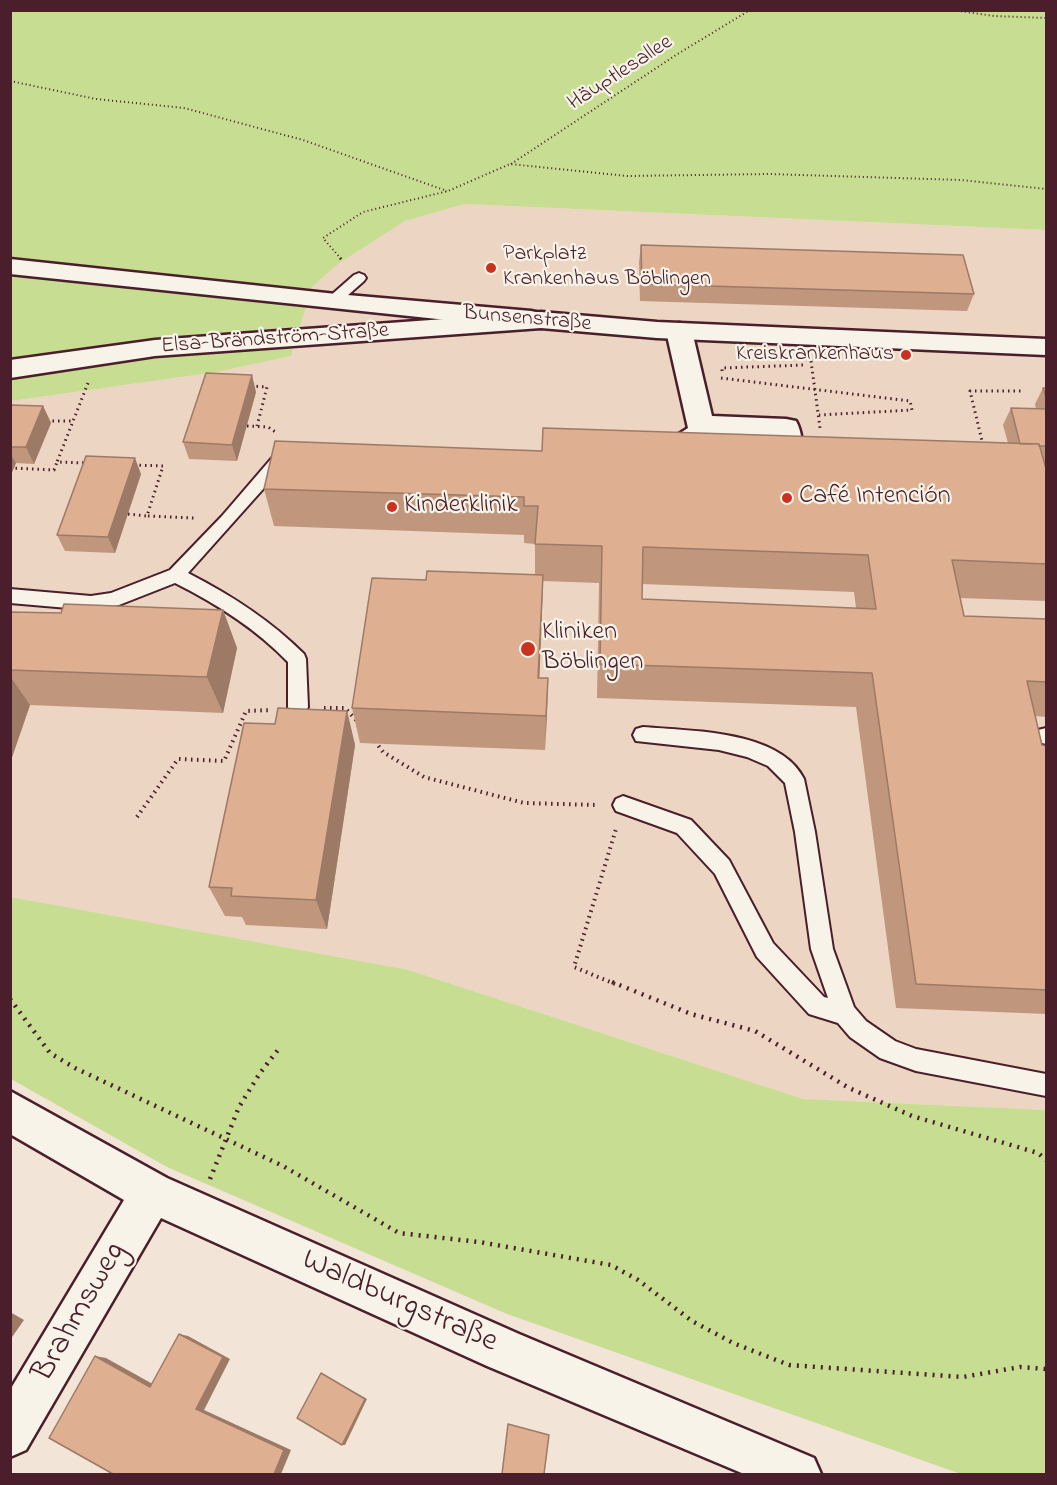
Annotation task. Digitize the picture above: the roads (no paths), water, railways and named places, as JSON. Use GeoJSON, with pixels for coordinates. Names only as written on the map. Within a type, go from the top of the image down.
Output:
{"type":"FeatureCollection","features":[{"type":"Feature","properties":{"kind":"street","name":"Bunsenstraße"},"geometry":{"type":"LineString","coordinates":[[10,266],[416,310],[679,331],[1047,347]]}},
{"type":"Feature","properties":{"kind":"street","name":"Elsa-Brändström-Straße"},"geometry":{"type":"LineString","coordinates":[[10,369],[155,348],[541,320]]}},
{"type":"Feature","properties":{"kind":"street"},"geometry":{"type":"LineString","coordinates":[[637,452],[678,448],[701,429],[679,331]]}},
{"type":"Feature","properties":{"kind":"street","name":"Waldburgstraße"},"geometry":{"type":"LineString","coordinates":[[10,1112],[152,1193],[503,1350],[798,1474]]}},
{"type":"Feature","properties":{"kind":"street","name":"Brahmsweg"},"geometry":{"type":"LineString","coordinates":[[10,1434],[152,1193]]}},
{"type":"Feature","properties":{"kind":"lane"},"geometry":{"type":"LineString","coordinates":[[334,300],[359,278]]}},
{"type":"Feature","properties":{"kind":"lane"},"geometry":{"type":"LineString","coordinates":[[10,596],[92,603],[114,600],[176,574],[228,520],[283,456],[305,452]]}},
{"type":"Feature","properties":{"kind":"lane"},"geometry":{"type":"LineString","coordinates":[[176,574],[251,616],[277,637],[297,659],[298,707]]}},
{"type":"Feature","properties":{"kind":"lane"},"geometry":{"type":"LineString","coordinates":[[643,735],[719,742],[750,748],[775,760],[794,779],[805,832],[822,949],[845,1014],[858,1029],[888,1050],[916,1060],[1047,1085]]}},
{"type":"Feature","properties":{"kind":"lane"},"geometry":{"type":"LineString","coordinates":[[623,805],[684,826],[722,867],[765,950],[817,1006],[845,1014]]}},
{"type":"Feature","properties":{"kind":"place","name":"Parkplatz Krankenhaus Böblingen"},"geometry":{"type":"Point","coordinates":[491,268]}},
{"type":"Feature","properties":{"kind":"place","name":"Kreiskrankenhaus"},"geometry":{"type":"Point","coordinates":[906,355]}},
{"type":"Feature","properties":{"kind":"place","name":"Café Intención"},"geometry":{"type":"Point","coordinates":[787,498]}},
{"type":"Feature","properties":{"kind":"place","name":"Kinderklinik"},"geometry":{"type":"Point","coordinates":[392,507]}},
{"type":"Feature","properties":{"kind":"place","name":"Kliniken Böblingen"},"geometry":{"type":"Point","coordinates":[528,649]}}]}
